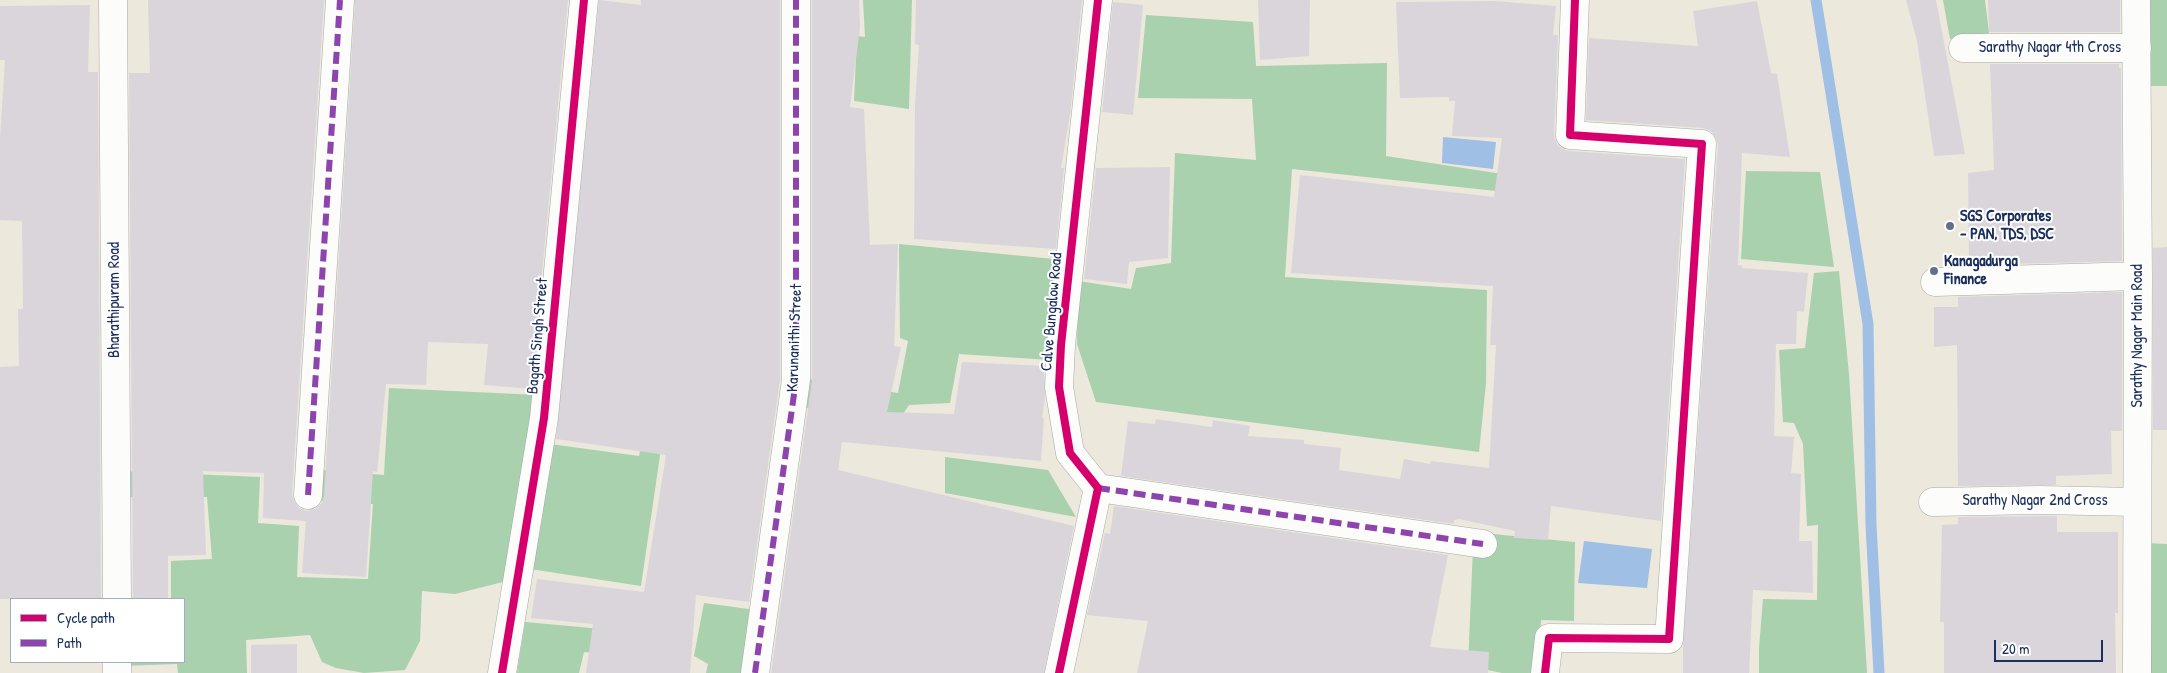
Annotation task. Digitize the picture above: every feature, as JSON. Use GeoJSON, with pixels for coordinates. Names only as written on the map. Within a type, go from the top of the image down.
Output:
{"type":"FeatureCollection","features":[{"type":"Feature","properties":{"kind":"street","name":"Bharathipuram Road"},"geometry":{"type":"LineString","coordinates":[[113,0],[117,598]]}},
{"type":"Feature","properties":{"kind":"street"},"geometry":{"type":"LineString","coordinates":[[308,495],[340,0]]}},
{"type":"Feature","properties":{"kind":"street","name":"Bagath Singh Street"},"geometry":{"type":"LineString","coordinates":[[502,673],[544,418],[584,0]]}},
{"type":"Feature","properties":{"kind":"street","name":"Karunanithi Street"},"geometry":{"type":"LineString","coordinates":[[755,673],[796,380],[796,0]]}},
{"type":"Feature","properties":{"kind":"street","name":"Calve Bungalow Road"},"geometry":{"type":"LineString","coordinates":[[1098,0],[1061,345],[1059,387],[1070,453],[1098,488]]}},
{"type":"Feature","properties":{"kind":"street"},"geometry":{"type":"LineString","coordinates":[[1545,673],[1549,638],[1669,638],[1702,144],[1570,135],[1575,0]]}},
{"type":"Feature","properties":{"kind":"street","name":"Sarathy Nagar Main Road"},"geometry":{"type":"LineString","coordinates":[[2136,0],[2138,276],[2137,673]]}},
{"type":"Feature","properties":{"kind":"street","name":"Sarathy Nagar 4th Cross"},"geometry":{"type":"LineString","coordinates":[[1963,48],[2137,48]]}},
{"type":"Feature","properties":{"kind":"street"},"geometry":{"type":"LineString","coordinates":[[1935,282],[2138,276]]}},
{"type":"Feature","properties":{"kind":"street"},"geometry":{"type":"LineString","coordinates":[[1059,673],[1098,488],[1483,544]]}},
{"type":"Feature","properties":{"kind":"street","name":"Sarathy Nagar 2nd Cross"},"geometry":{"type":"LineString","coordinates":[[1933,502],[2039,500],[2137,502]]}},
{"type":"Feature","properties":{"kind":"green space"},"geometry":{"type":"Polygon","coordinates":[[[863,0],[912,0],[909,109],[854,101],[857,36],[865,37],[863,0]]]}},
{"type":"Feature","properties":{"kind":"green space"},"geometry":{"type":"Polygon","coordinates":[[[1943,0],[1985,0],[1989,33],[1950,39],[1943,0]]]}},
{"type":"Feature","properties":{"kind":"green space"},"geometry":{"type":"Polygon","coordinates":[[[2144,0],[2167,0],[2167,86],[2145,86],[2144,0]]]}},
{"type":"Feature","properties":{"kind":"green space"},"geometry":{"type":"Polygon","coordinates":[[[1146,15],[1253,22],[1256,66],[1387,63],[1386,156],[1502,174],[1496,191],[1292,169],[1285,277],[1487,290],[1486,383],[1479,452],[1096,402],[1077,344],[1078,281],[1131,289],[1136,268],[1171,263],[1175,153],[1256,160],[1252,99],[1138,98],[1146,15]]]}},
{"type":"Feature","properties":{"kind":"green space"},"geometry":{"type":"Polygon","coordinates":[[[1746,171],[1820,172],[1834,267],[1741,259],[1746,171]]]}},
{"type":"Feature","properties":{"kind":"green space"},"geometry":{"type":"Polygon","coordinates":[[[899,244],[1054,259],[1050,360],[959,354],[950,403],[909,405],[901,417],[798,407],[801,378],[898,393],[908,341],[900,338],[899,244]]]}},
{"type":"Feature","properties":{"kind":"green space"},"geometry":{"type":"Polygon","coordinates":[[[1839,271],[1849,374],[1867,673],[1759,673],[1763,599],[1817,600],[1818,525],[1807,526],[1803,444],[1794,423],[1783,422],[1779,350],[1805,348],[1814,273],[1839,271]]]}},
{"type":"Feature","properties":{"kind":"green space"},"geometry":{"type":"Polygon","coordinates":[[[389,388],[538,395],[507,581],[455,594],[422,591],[420,641],[405,670],[364,673],[336,668],[322,662],[310,635],[246,640],[247,673],[178,673],[177,664],[123,666],[123,663],[185,663],[185,598],[171,598],[171,561],[212,559],[207,497],[121,497],[121,471],[260,477],[258,523],[299,526],[297,577],[368,579],[373,504],[310,500],[312,469],[384,475],[389,388]]]}},
{"type":"Feature","properties":{"kind":"green space"},"geometry":{"type":"Polygon","coordinates":[[[649,408],[666,414],[641,586],[530,569],[550,444],[639,456],[649,408]]]}},
{"type":"Feature","properties":{"kind":"green space"},"geometry":{"type":"Polygon","coordinates":[[[945,457],[1048,470],[1076,517],[945,493],[945,457]]]}},
{"type":"Feature","properties":{"kind":"green space"},"geometry":{"type":"Polygon","coordinates":[[[1493,534],[1575,542],[1574,621],[1541,620],[1538,673],[1502,673],[1468,666],[1473,547],[1492,546],[1493,534]]]}},
{"type":"Feature","properties":{"kind":"green space"},"geometry":{"type":"Polygon","coordinates":[[[2147,543],[2167,544],[2167,673],[2144,673],[2147,543]]]}},
{"type":"Feature","properties":{"kind":"green space"},"geometry":{"type":"Polygon","coordinates":[[[704,603],[756,610],[744,673],[706,673],[708,664],[694,656],[704,603]]]}},
{"type":"Feature","properties":{"kind":"green space"},"geometry":{"type":"Polygon","coordinates":[[[525,622],[690,637],[687,660],[584,652],[579,673],[517,673],[525,622]]]}},
{"type":"Feature","properties":{"kind":"water"},"geometry":{"type":"Polygon","coordinates":[[[1443,137],[1496,142],[1493,169],[1442,163],[1443,137]]]}},
{"type":"Feature","properties":{"kind":"water"},"geometry":{"type":"Polygon","coordinates":[[[1584,541],[1652,549],[1647,588],[1578,583],[1584,541]]]}},
{"type":"Feature","properties":{"kind":"building"},"geometry":{"type":"Polygon","coordinates":[[[148,0],[324,0],[292,494],[299,508],[307,511],[315,509],[321,504],[324,496],[355,0],[568,0],[531,389],[484,385],[488,344],[428,342],[426,385],[386,384],[377,472],[373,471],[366,577],[302,573],[306,521],[263,518],[264,473],[203,471],[206,555],[168,556],[168,598],[133,598],[129,73],[150,73],[148,0]]]}},
{"type":"Feature","properties":{"kind":"building"},"geometry":{"type":"Polygon","coordinates":[[[599,0],[641,5],[641,0],[780,0],[780,379],[749,602],[696,595],[690,673],[586,673],[593,624],[531,618],[537,579],[644,592],[666,455],[556,439],[599,0]]]}},
{"type":"Feature","properties":{"kind":"building"},"geometry":{"type":"Polygon","coordinates":[[[812,0],[859,0],[860,27],[850,107],[864,109],[870,245],[898,244],[894,346],[901,347],[887,412],[954,414],[962,362],[1044,366],[1045,397],[1042,418],[1044,418],[1041,461],[842,442],[838,470],[1074,526],[1044,673],[771,673],[812,380],[812,0]]]}},
{"type":"Feature","properties":{"kind":"building"},"geometry":{"type":"Polygon","coordinates":[[[916,0],[1082,0],[1070,115],[1061,168],[1064,168],[1056,249],[914,239],[915,104],[919,45],[915,44],[916,0]]]}},
{"type":"Feature","properties":{"kind":"building"},"geometry":{"type":"Polygon","coordinates":[[[1258,0],[1310,0],[1309,56],[1260,60],[1258,0]]]}},
{"type":"Feature","properties":{"kind":"building"},"geometry":{"type":"Polygon","coordinates":[[[1906,0],[1936,0],[1965,154],[1934,156],[1917,41],[1906,0]]]}},
{"type":"Feature","properties":{"kind":"building"},"geometry":{"type":"Polygon","coordinates":[[[1988,0],[2120,0],[2120,32],[1989,32],[1988,0]]]}},
{"type":"Feature","properties":{"kind":"building"},"geometry":{"type":"Polygon","coordinates":[[[1494,1],[1556,6],[1553,35],[1558,35],[1554,134],[1556,142],[1561,148],[1569,151],[1685,159],[1661,521],[1551,506],[1548,540],[1514,538],[1515,531],[1459,519],[1454,520],[1454,524],[1121,476],[1128,421],[1155,424],[1156,419],[1212,427],[1213,420],[1250,426],[1248,436],[1304,440],[1304,444],[1341,448],[1339,470],[1400,479],[1404,459],[1430,464],[1431,461],[1489,468],[1496,345],[1490,345],[1493,286],[1291,273],[1300,175],[1494,197],[1502,138],[1452,136],[1455,101],[1449,101],[1449,97],[1400,98],[1396,2],[1494,1]]]}},
{"type":"Feature","properties":{"kind":"building"},"geometry":{"type":"Polygon","coordinates":[[[1757,1],[1771,73],[1777,74],[1790,157],[1742,153],[1738,265],[1742,266],[1742,268],[1808,273],[1804,312],[1797,311],[1796,344],[1776,344],[1774,436],[1794,437],[1791,473],[1801,474],[1799,541],[1812,541],[1813,593],[1753,590],[1749,673],[1683,673],[1683,644],[1718,145],[1711,131],[1703,128],[1586,120],[1589,38],[1698,46],[1693,11],[1757,1]]]}},
{"type":"Feature","properties":{"kind":"building"},"geometry":{"type":"Polygon","coordinates":[[[1113,2],[1143,5],[1133,115],[1102,112],[1113,2]]]}},
{"type":"Feature","properties":{"kind":"building"},"geometry":{"type":"Polygon","coordinates":[[[90,5],[88,72],[98,72],[101,598],[0,599],[0,367],[19,366],[18,309],[23,309],[22,221],[0,220],[0,138],[5,60],[0,60],[0,6],[90,5]]]}},
{"type":"Feature","properties":{"kind":"building"},"geometry":{"type":"Polygon","coordinates":[[[1990,64],[2119,64],[2119,68],[2121,68],[2122,261],[1969,265],[1968,173],[1994,170],[1990,64]]]}},
{"type":"Feature","properties":{"kind":"building"},"geometry":{"type":"Polygon","coordinates":[[[1170,167],[1168,258],[1129,262],[1127,284],[1084,279],[1096,168],[1170,167]]]}},
{"type":"Feature","properties":{"kind":"building"},"geometry":{"type":"Polygon","coordinates":[[[2167,247],[2167,430],[2153,430],[2153,248],[2167,247]]]}},
{"type":"Feature","properties":{"kind":"building"},"geometry":{"type":"Polygon","coordinates":[[[2122,292],[2122,431],[2111,431],[2112,474],[2056,476],[2056,485],[1958,486],[1957,345],[1934,347],[1934,307],[1958,307],[1958,297],[2122,292]]]}},
{"type":"Feature","properties":{"kind":"building"},"geometry":{"type":"Polygon","coordinates":[[[1114,506],[1448,555],[1430,647],[1489,652],[1488,673],[1137,673],[1148,621],[1087,615],[1105,533],[1110,534],[1114,506]]]}},
{"type":"Feature","properties":{"kind":"building"},"geometry":{"type":"Polygon","coordinates":[[[2057,516],[2057,532],[2118,532],[2118,613],[2115,613],[2116,673],[1944,673],[1944,622],[1940,622],[1942,525],[1958,524],[1958,517],[2057,516]]]}},
{"type":"Feature","properties":{"kind":"building"},"geometry":{"type":"Polygon","coordinates":[[[297,644],[297,673],[251,673],[251,645],[297,644]]]}},
{"type":"Feature","properties":{"kind":"waterway"},"geometry":{"type":"LineString","coordinates":[[1816,0],[1868,324],[1871,525],[1879,673]]}},
{"type":"Feature","properties":{"kind":"marked path"},"geometry":{"type":"LineString","coordinates":[[308,495],[340,0]]}},
{"type":"Feature","properties":{"kind":"marked path"},"geometry":{"type":"LineString","coordinates":[[755,673],[796,380],[796,0]]}},
{"type":"Feature","properties":{"kind":"marked path"},"geometry":{"type":"LineString","coordinates":[[1098,488],[1483,544]]}},
{"type":"Feature","properties":{"kind":"cycle path"},"geometry":{"type":"LineString","coordinates":[[502,673],[544,418],[584,0]]}},
{"type":"Feature","properties":{"kind":"cycle path"},"geometry":{"type":"LineString","coordinates":[[1059,673],[1098,488],[1070,453],[1059,387],[1061,345],[1098,0]]}},
{"type":"Feature","properties":{"kind":"cycle path"},"geometry":{"type":"LineString","coordinates":[[1545,673],[1549,638],[1669,639],[1702,144],[1570,135],[1575,0]]}},
{"type":"Feature","properties":{"kind":"place","name":"SGS Corporates - PAN, TDS, DSC"},"geometry":{"type":"Point","coordinates":[1950,226]}},
{"type":"Feature","properties":{"kind":"place","name":"Kanagadurga Finance"},"geometry":{"type":"Point","coordinates":[1934,271]}}]}
